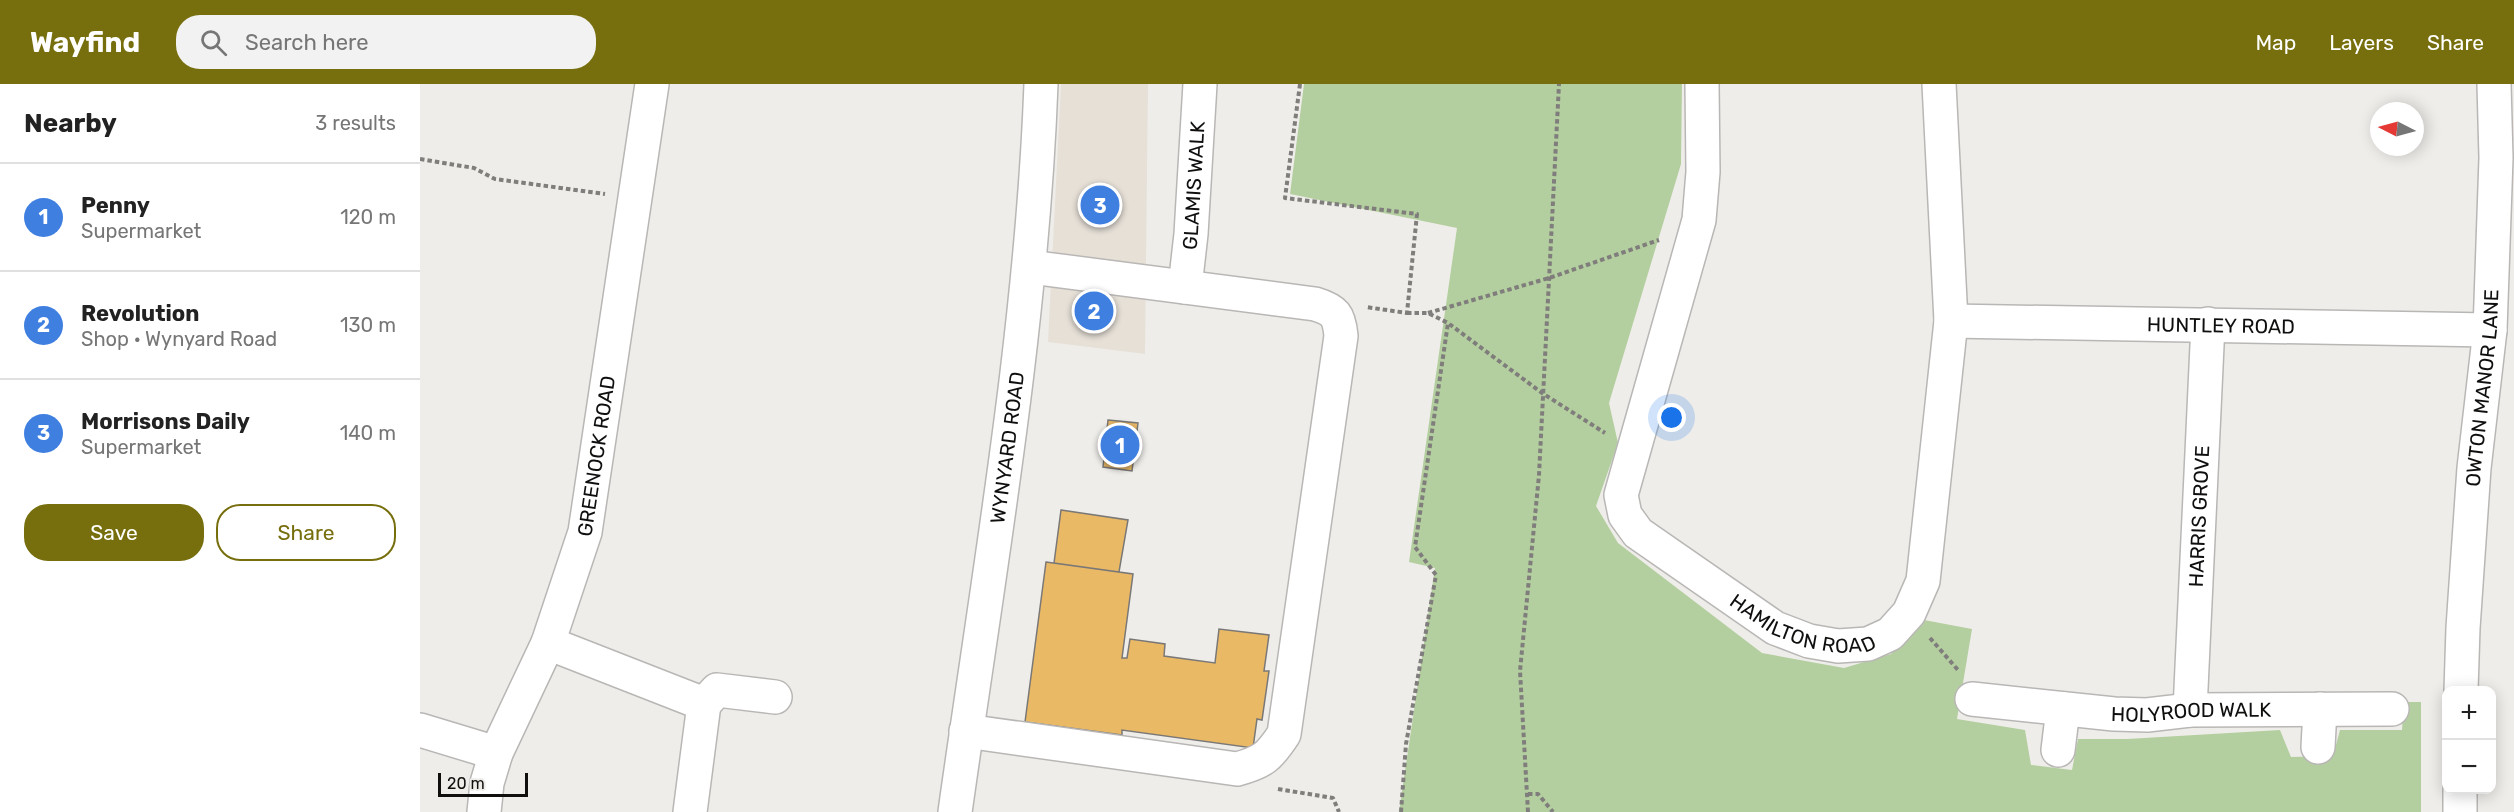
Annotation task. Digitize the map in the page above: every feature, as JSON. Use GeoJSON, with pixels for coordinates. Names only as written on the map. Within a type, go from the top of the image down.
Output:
{"type":"FeatureCollection","features":[{"type":"Feature","properties":{"kind":"street","name":"GREENOCK ROAD"},"geometry":{"type":"LineString","coordinates":[[484,812],[488,783],[496,753],[548,643],[585,532],[652,84]]}},
{"type":"Feature","properties":{"kind":"street","name":"WYNYARD ROAD"},"geometry":{"type":"LineString","coordinates":[[955,812],[1014,398],[1030,267],[1041,84]]}},
{"type":"Feature","properties":{"kind":"street","name":"GLAMIS WALK"},"geometry":{"type":"LineString","coordinates":[[1185,287],[1191,234],[1200,84]]}},
{"type":"Feature","properties":{"kind":"street","name":"HAMILTON ROAD"},"geometry":{"type":"LineString","coordinates":[[1702,84],[1703,172],[1697,228],[1621,495],[1625,515],[1638,533],[1775,628],[1809,641],[1838,646],[1868,644],[1890,633],[1909,613],[1923,580],[1951,321],[1939,84]]}},
{"type":"Feature","properties":{"kind":"street","name":"OWTON MANOR LANE"},"geometry":{"type":"LineString","coordinates":[[2461,686],[2474,468],[2490,330],[2505,158],[2494,84]]}},
{"type":"Feature","properties":{"kind":"street"},"geometry":{"type":"LineString","coordinates":[[966,731],[1237,769],[1260,763],[1272,752],[1284,734],[1341,336],[1339,320],[1330,308],[1315,304],[1030,267]]}},
{"type":"Feature","properties":{"kind":"street","name":"HUNTLEY ROAD"},"geometry":{"type":"LineString","coordinates":[[1951,321],[2490,330]]}},
{"type":"Feature","properties":{"kind":"street","name":"HARRIS GROVE"},"geometry":{"type":"LineString","coordinates":[[2190,710],[2208,324]]}},
{"type":"Feature","properties":{"kind":"street"},"geometry":{"type":"LineString","coordinates":[[548,643],[704,704]]}},
{"type":"Feature","properties":{"kind":"street"},"geometry":{"type":"LineString","coordinates":[[690,812],[704,704],[717,690],[776,697]]}},
{"type":"Feature","properties":{"kind":"street","name":"HOLYROOD WALK"},"geometry":{"type":"LineString","coordinates":[[1978,700],[2114,714],[2147,715],[2190,710],[2392,709]]}},
{"type":"Feature","properties":{"kind":"street"},"geometry":{"type":"LineString","coordinates":[[2058,750],[2063,709]]}},
{"type":"Feature","properties":{"kind":"street"},"geometry":{"type":"LineString","coordinates":[[2318,747],[2320,709]]}},
{"type":"Feature","properties":{"kind":"street"},"geometry":{"type":"LineString","coordinates":[[420,730],[496,753]]}},
{"type":"Feature","properties":{"kind":"street"},"geometry":{"type":"LineString","coordinates":[[2460,794],[2460,812]]}},
{"type":"Feature","properties":{"kind":"path"},"geometry":{"type":"LineString","coordinates":[[1300,84],[1285,198],[1417,214],[1407,313]]}},
{"type":"Feature","properties":{"kind":"path"},"geometry":{"type":"LineString","coordinates":[[1528,812],[1520,671],[1539,475],[1559,84]]}},
{"type":"Feature","properties":{"kind":"path"},"geometry":{"type":"LineString","coordinates":[[420,159],[474,168],[495,179],[635,198]]}},
{"type":"Feature","properties":{"kind":"path"},"geometry":{"type":"LineString","coordinates":[[1333,312],[1344,304],[1407,313],[1428,313],[1549,278],[1697,228]]}},
{"type":"Feature","properties":{"kind":"path"},"geometry":{"type":"LineString","coordinates":[[1428,313],[1448,323],[1542,393],[1633,451]]}},
{"type":"Feature","properties":{"kind":"path"},"geometry":{"type":"LineString","coordinates":[[1401,812],[1406,744],[1436,575],[1415,547],[1448,323]]}},
{"type":"Feature","properties":{"kind":"path"},"geometry":{"type":"LineString","coordinates":[[1909,613],[1978,700]]}},
{"type":"Feature","properties":{"kind":"path"},"geometry":{"type":"LineString","coordinates":[[1254,764],[1267,787],[1333,798],[1339,812]]}},
{"type":"Feature","properties":{"kind":"path"},"geometry":{"type":"LineString","coordinates":[[1528,794],[1538,794],[1553,812]]}},
{"type":"Feature","properties":{"kind":"shaded area"},"geometry":{"type":"Polygon","coordinates":[[[1061,84],[1148,84],[1145,354],[1048,342],[1061,84]]]}},
{"type":"Feature","properties":{"kind":"green space"},"geometry":{"type":"Polygon","coordinates":[[[1304,84],[1682,84],[1681,164],[1609,403],[1618,443],[1596,506],[1618,543],[1762,653],[1844,668],[1891,654],[1924,620],[1972,629],[1957,719],[2025,730],[2031,765],[2072,770],[2078,739],[2127,739],[2280,730],[2291,757],[2333,756],[2340,730],[2402,730],[2404,702],[2421,702],[2421,812],[1399,812],[1435,568],[1409,562],[1457,228],[1290,194],[1304,84]]]}},
{"type":"Feature","properties":{"kind":"building"},"geometry":{"type":"Polygon","coordinates":[[[1108,420],[1138,423],[1132,471],[1103,467],[1108,420]]]}},
{"type":"Feature","properties":{"kind":"building"},"geometry":{"type":"Polygon","coordinates":[[[1061,510],[1128,520],[1119,572],[1054,563],[1061,510]]]}},
{"type":"Feature","properties":{"kind":"building"},"geometry":{"type":"Polygon","coordinates":[[[1046,562],[1133,574],[1122,658],[1127,658],[1130,639],[1165,644],[1164,656],[1215,663],[1219,629],[1269,635],[1264,671],[1269,671],[1262,720],[1257,719],[1253,748],[1122,730],[1122,735],[1025,722],[1046,562]]]}},
{"type":"Feature","properties":{"kind":"place","name":"Morrisons Daily"},"geometry":{"type":"Point","coordinates":[1100,205]}},
{"type":"Feature","properties":{"kind":"place","name":"Revolution"},"geometry":{"type":"Point","coordinates":[1094,311]}},
{"type":"Feature","properties":{"kind":"place","name":"Penny"},"geometry":{"type":"Point","coordinates":[1120,445]}}]}
